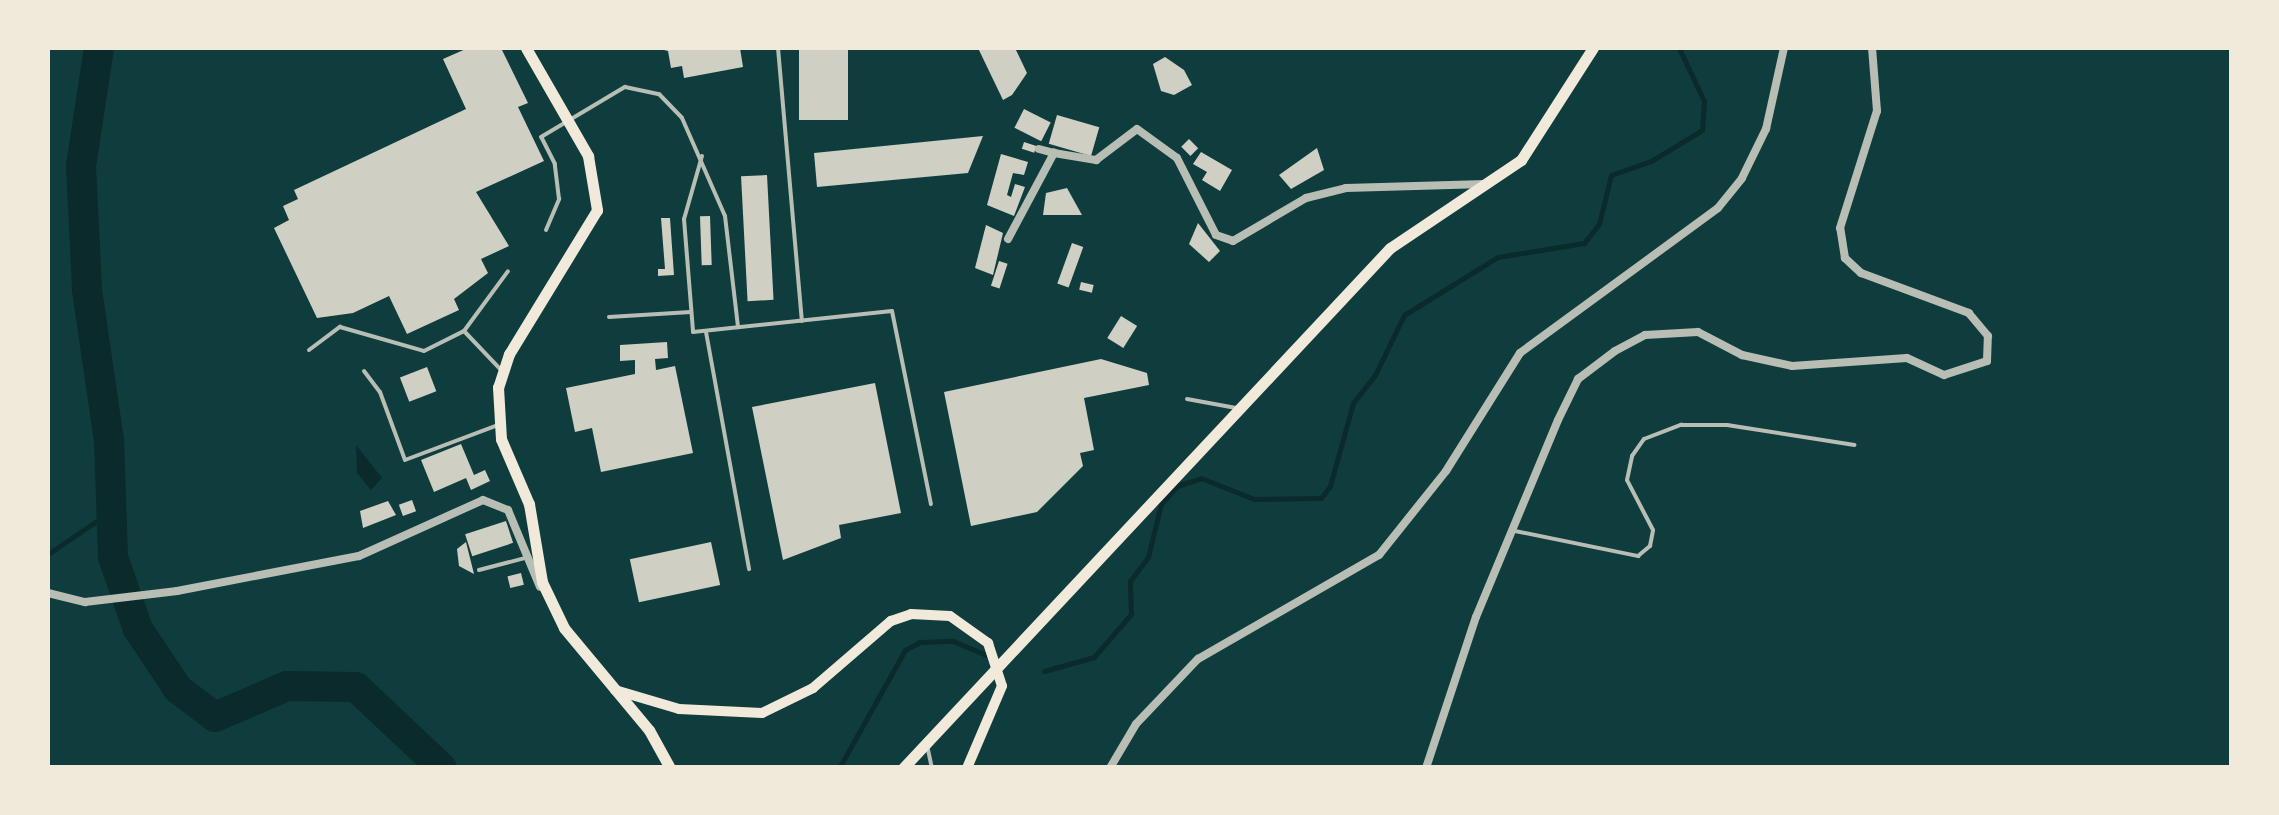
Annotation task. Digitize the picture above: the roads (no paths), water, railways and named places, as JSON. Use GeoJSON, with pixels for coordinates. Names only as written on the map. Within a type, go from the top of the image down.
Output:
{"type":"FeatureCollection","features":[{"type":"Feature","properties":{"kind":"main road"},"geometry":{"type":"LineString","coordinates":[[526,48],[594,170],[597,210],[502,371],[498,425],[529,504],[548,598],[610,689],[649,730],[670,768]]}},
{"type":"Feature","properties":{"kind":"main road"},"geometry":{"type":"LineString","coordinates":[[903,768],[1236,408],[1390,248],[1521,160],[1593,48]]}},
{"type":"Feature","properties":{"kind":"main road"},"geometry":{"type":"LineString","coordinates":[[610,689],[679,709],[762,713],[813,688],[891,622],[930,612],[978,632],[998,666],[1000,704],[967,768]]}},
{"type":"Feature","properties":{"kind":"street"},"geometry":{"type":"LineString","coordinates":[[1110,768],[1136,724],[1198,659],[1378,555],[1446,472],[1520,353],[1718,208],[1742,178],[1766,129],[1784,48]]}},
{"type":"Feature","properties":{"kind":"street"},"geometry":{"type":"LineString","coordinates":[[1426,768],[1476,617],[1578,379],[1645,335],[1698,332],[1742,354],[1792,366],[1908,358],[1944,374],[1987,361],[1988,336],[1968,313],[1861,272],[1845,258],[1840,228],[1877,112],[1872,48]]}},
{"type":"Feature","properties":{"kind":"street"},"geometry":{"type":"LineString","coordinates":[[1039,149],[1096,160],[1127,133],[1152,135],[1177,158],[1216,236],[1233,241],[1306,198],[1346,188],[1490,184]]}},
{"type":"Feature","properties":{"kind":"street"},"geometry":{"type":"LineString","coordinates":[[1008,240],[1054,154]]}},
{"type":"Feature","properties":{"kind":"street"},"geometry":{"type":"LineString","coordinates":[[48,593],[85,602],[176,591],[358,556],[483,500],[508,510],[525,558],[548,598]]}},
{"type":"Feature","properties":{"kind":"lane"},"geometry":{"type":"LineString","coordinates":[[778,48],[802,321]]}},
{"type":"Feature","properties":{"kind":"lane"},"geometry":{"type":"LineString","coordinates":[[546,230],[559,199],[555,164],[540,136],[625,87],[659,94],[682,118],[702,156],[725,216],[738,328]]}},
{"type":"Feature","properties":{"kind":"lane"},"geometry":{"type":"LineString","coordinates":[[702,156],[684,219],[693,332],[892,311],[931,504]]}},
{"type":"Feature","properties":{"kind":"lane"},"geometry":{"type":"LineString","coordinates":[[310,350],[340,327],[424,351],[464,331],[508,272]]}},
{"type":"Feature","properties":{"kind":"lane"},"geometry":{"type":"LineString","coordinates":[[609,317],[691,312]]}},
{"type":"Feature","properties":{"kind":"lane"},"geometry":{"type":"LineString","coordinates":[[464,331],[502,371]]}},
{"type":"Feature","properties":{"kind":"lane"},"geometry":{"type":"LineString","coordinates":[[706,331],[749,569]]}},
{"type":"Feature","properties":{"kind":"lane"},"geometry":{"type":"LineString","coordinates":[[364,371],[380,392],[405,460],[498,425]]}},
{"type":"Feature","properties":{"kind":"lane"},"geometry":{"type":"LineString","coordinates":[[1187,399],[1236,408]]}},
{"type":"Feature","properties":{"kind":"lane"},"geometry":{"type":"LineString","coordinates":[[1515,531],[1638,556],[1654,530],[1627,480],[1632,456],[1644,438],[1680,425],[1727,424],[1854,445]]}},
{"type":"Feature","properties":{"kind":"lane"},"geometry":{"type":"LineString","coordinates":[[479,570],[525,558]]}},
{"type":"Feature","properties":{"kind":"lane"},"geometry":{"type":"LineString","coordinates":[[926,741],[932,768]]}},
{"type":"Feature","properties":{"kind":"water"},"geometry":{"type":"Polygon","coordinates":[[[356,445],[382,478],[371,490],[357,473],[356,445]]]}},
{"type":"Feature","properties":{"kind":"waterway"},"geometry":{"type":"LineString","coordinates":[[99,48],[81,166],[87,290],[109,441],[113,557],[138,629],[178,689],[215,717],[287,686],[356,687],[442,768]]}},
{"type":"Feature","properties":{"kind":"waterway"},"geometry":{"type":"LineString","coordinates":[[1044,671],[1094,657],[1131,614],[1130,581],[1148,557],[1161,504],[1177,486],[1201,478],[1254,499],[1321,498],[1330,486],[1353,403],[1375,375],[1404,315],[1498,257],[1584,243],[1599,224],[1611,175],[1651,161],[1702,130],[1704,101],[1679,48]]}},
{"type":"Feature","properties":{"kind":"waterway"},"geometry":{"type":"LineString","coordinates":[[48,554],[107,514]]}},
{"type":"Feature","properties":{"kind":"waterway"},"geometry":{"type":"LineString","coordinates":[[839,768],[905,650],[920,642],[953,641],[986,655]]}}]}
